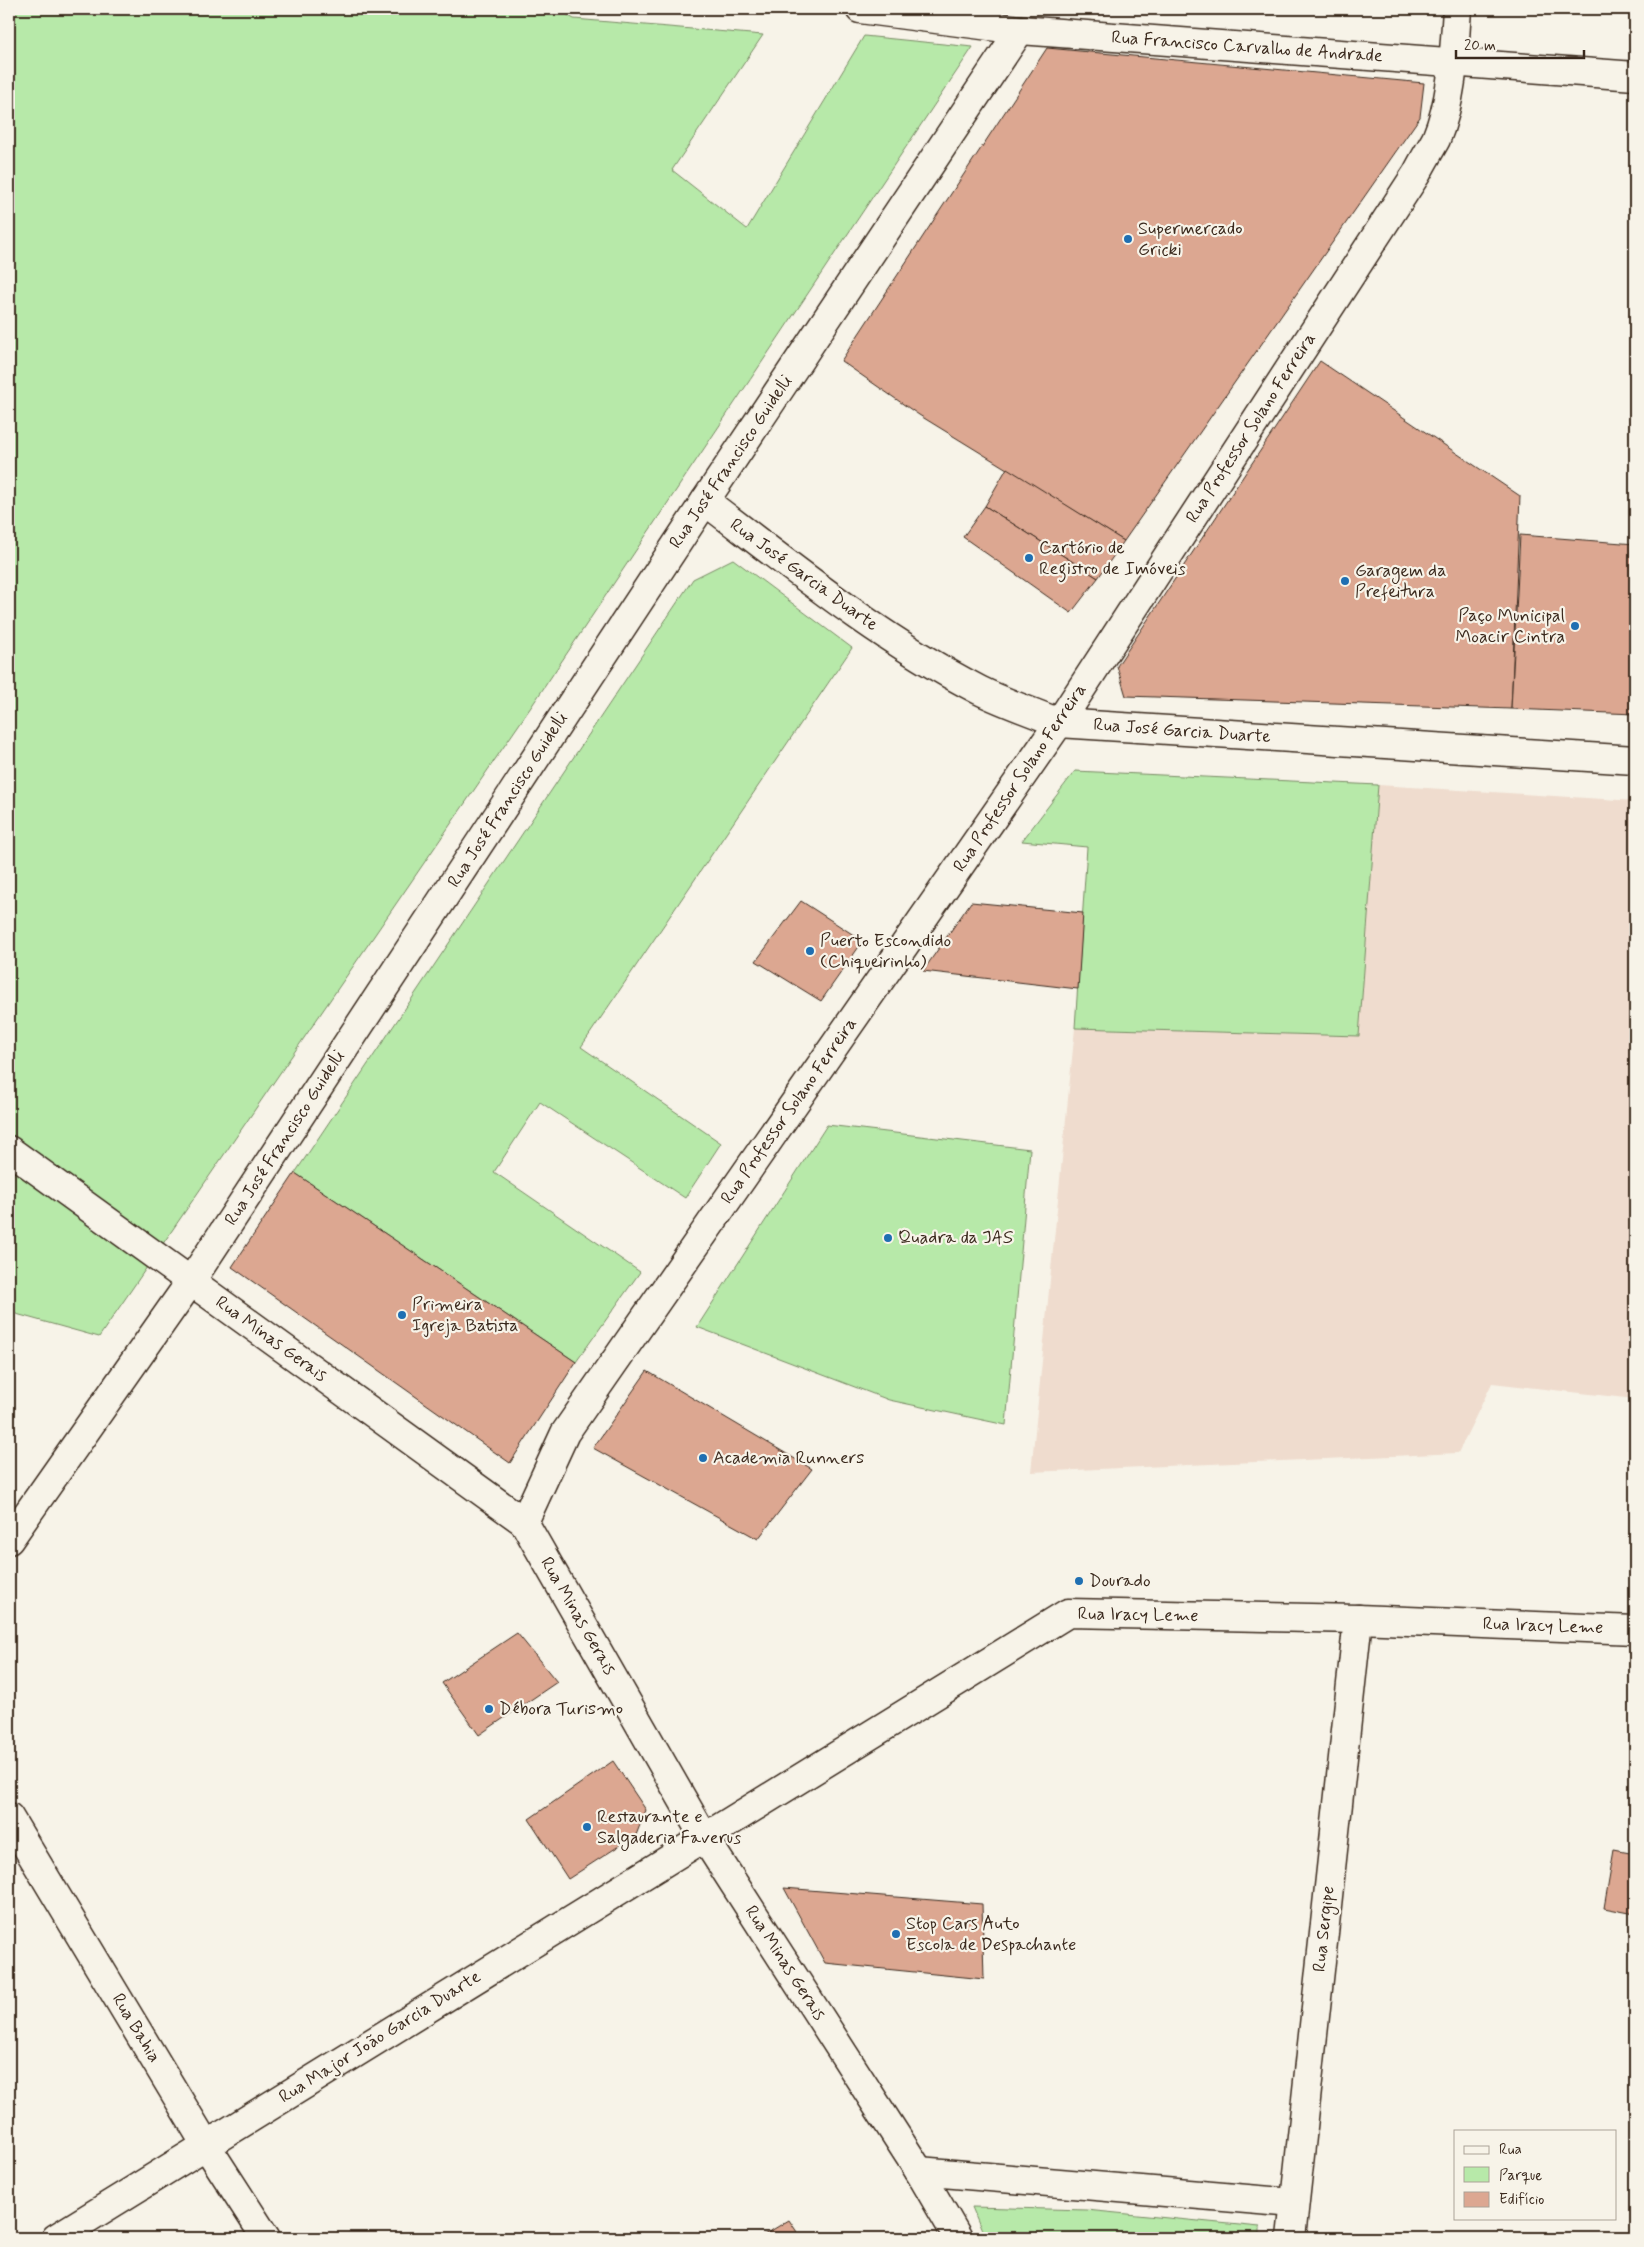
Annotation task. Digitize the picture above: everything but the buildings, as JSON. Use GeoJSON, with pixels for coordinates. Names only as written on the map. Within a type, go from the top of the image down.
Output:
{"type":"FeatureCollection","features":[{"type":"Feature","properties":{"kind":"street","name":"Rua Francisco Carvalho de Andrade"},"geometry":{"type":"LineString","coordinates":[[860,9],[1021,20],[1453,63],[1635,76]]}},
{"type":"Feature","properties":{"kind":"street","name":"Rua Professor Solano Ferreira"},"geometry":{"type":"LineString","coordinates":[[524,1522],[565,1434],[1059,723],[1417,173],[1436,138],[1448,98],[1457,9]]}},
{"type":"Feature","properties":{"kind":"street","name":"Rua José Francisco Guidelli"},"geometry":{"type":"LineString","coordinates":[[9,1540],[191,1281],[705,501],[1002,57],[1021,20]]}},
{"type":"Feature","properties":{"kind":"street","name":"Rua José Garcia Duarte"},"geometry":{"type":"LineString","coordinates":[[705,501],[835,601],[914,653],[980,690],[1059,723],[1635,760]]}},
{"type":"Feature","properties":{"kind":"street","name":"Rua Minas Gerais"},"geometry":{"type":"LineString","coordinates":[[9,1150],[524,1522],[704,1837],[919,2171],[958,2238]]}},
{"type":"Feature","properties":{"kind":"street","name":"Rua Iracy Leme"},"geometry":{"type":"LineString","coordinates":[[704,1837],[1068,1613],[1358,1619],[1635,1630]]}},
{"type":"Feature","properties":{"kind":"street","name":"Rua Sergipe"},"geometry":{"type":"LineString","coordinates":[[1292,2238],[1294,2203],[1358,1619]]}},
{"type":"Feature","properties":{"kind":"street","name":"Rua Bahia"},"geometry":{"type":"LineString","coordinates":[[9,1817],[206,2145],[266,2238]]}},
{"type":"Feature","properties":{"kind":"street","name":"Rua Major João Garcia Duarte"},"geometry":{"type":"LineString","coordinates":[[56,2238],[704,1837]]}},
{"type":"Feature","properties":{"kind":"street"},"geometry":{"type":"LineString","coordinates":[[919,2171],[1294,2203]]}},
{"type":"Feature","properties":{"kind":"shaded area"},"geometry":{"type":"Polygon","coordinates":[[[1378,785],[1635,801],[1635,1399],[1492,1383],[1458,1453],[1031,1472],[1075,1028],[1359,1036],[1378,785]]]}},
{"type":"Feature","properties":{"kind":"green space"},"geometry":{"type":"Polygon","coordinates":[[[9,9],[557,9],[574,19],[763,35],[672,170],[747,229],[864,36],[973,47],[531,707],[99,1337],[9,1312],[9,9]]]}},
{"type":"Feature","properties":{"kind":"green space"},"geometry":{"type":"Polygon","coordinates":[[[733,559],[852,648],[581,1047],[721,1143],[685,1198],[540,1102],[494,1172],[640,1272],[576,1362],[295,1173],[693,579],[733,559]]]}},
{"type":"Feature","properties":{"kind":"green space"},"geometry":{"type":"Polygon","coordinates":[[[1075,771],[1378,785],[1359,1036],[1075,1028],[1087,847],[1022,841],[1075,771]]]}},
{"type":"Feature","properties":{"kind":"green space","name":"Quadra da JAS"},"geometry":{"type":"Polygon","coordinates":[[[827,1125],[1030,1149],[1006,1425],[889,1400],[697,1327],[827,1125]]]}},
{"type":"Feature","properties":{"kind":"green space"},"geometry":{"type":"Polygon","coordinates":[[[972,2207],[1086,2210],[1260,2227],[1260,2238],[985,2238],[972,2207]]]}},
{"type":"Feature","properties":{"kind":"place","name":"Supermercado Gricki"},"geometry":{"type":"Point","coordinates":[1128,239]}},
{"type":"Feature","properties":{"kind":"place","name":"Cartório de Registro de Imóveis"},"geometry":{"type":"Point","coordinates":[1029,558]}},
{"type":"Feature","properties":{"kind":"place","name":"Garagem da Prefeitura"},"geometry":{"type":"Point","coordinates":[1345,581]}},
{"type":"Feature","properties":{"kind":"place","name":"Paço Municipal Moacir Cintra"},"geometry":{"type":"Point","coordinates":[1575,626]}},
{"type":"Feature","properties":{"kind":"place","name":"Puerto Escondido (Chiqueirinho)"},"geometry":{"type":"Point","coordinates":[810,951]}},
{"type":"Feature","properties":{"kind":"place","name":"Quadra da JAS"},"geometry":{"type":"Point","coordinates":[888,1238]}},
{"type":"Feature","properties":{"kind":"place","name":"Primeira Igreja Batista"},"geometry":{"type":"Point","coordinates":[402,1315]}},
{"type":"Feature","properties":{"kind":"place","name":"Academia Runners"},"geometry":{"type":"Point","coordinates":[703,1458]}},
{"type":"Feature","properties":{"kind":"place","name":"Dourado"},"geometry":{"type":"Point","coordinates":[1079,1581]}},
{"type":"Feature","properties":{"kind":"place","name":"Débora Turismo"},"geometry":{"type":"Point","coordinates":[489,1709]}},
{"type":"Feature","properties":{"kind":"place","name":"Restaurante e Salgaderia Faverus"},"geometry":{"type":"Point","coordinates":[587,1827]}},
{"type":"Feature","properties":{"kind":"place","name":"Stop Cars Auto Escola de Despachante"},"geometry":{"type":"Point","coordinates":[896,1934]}}]}
